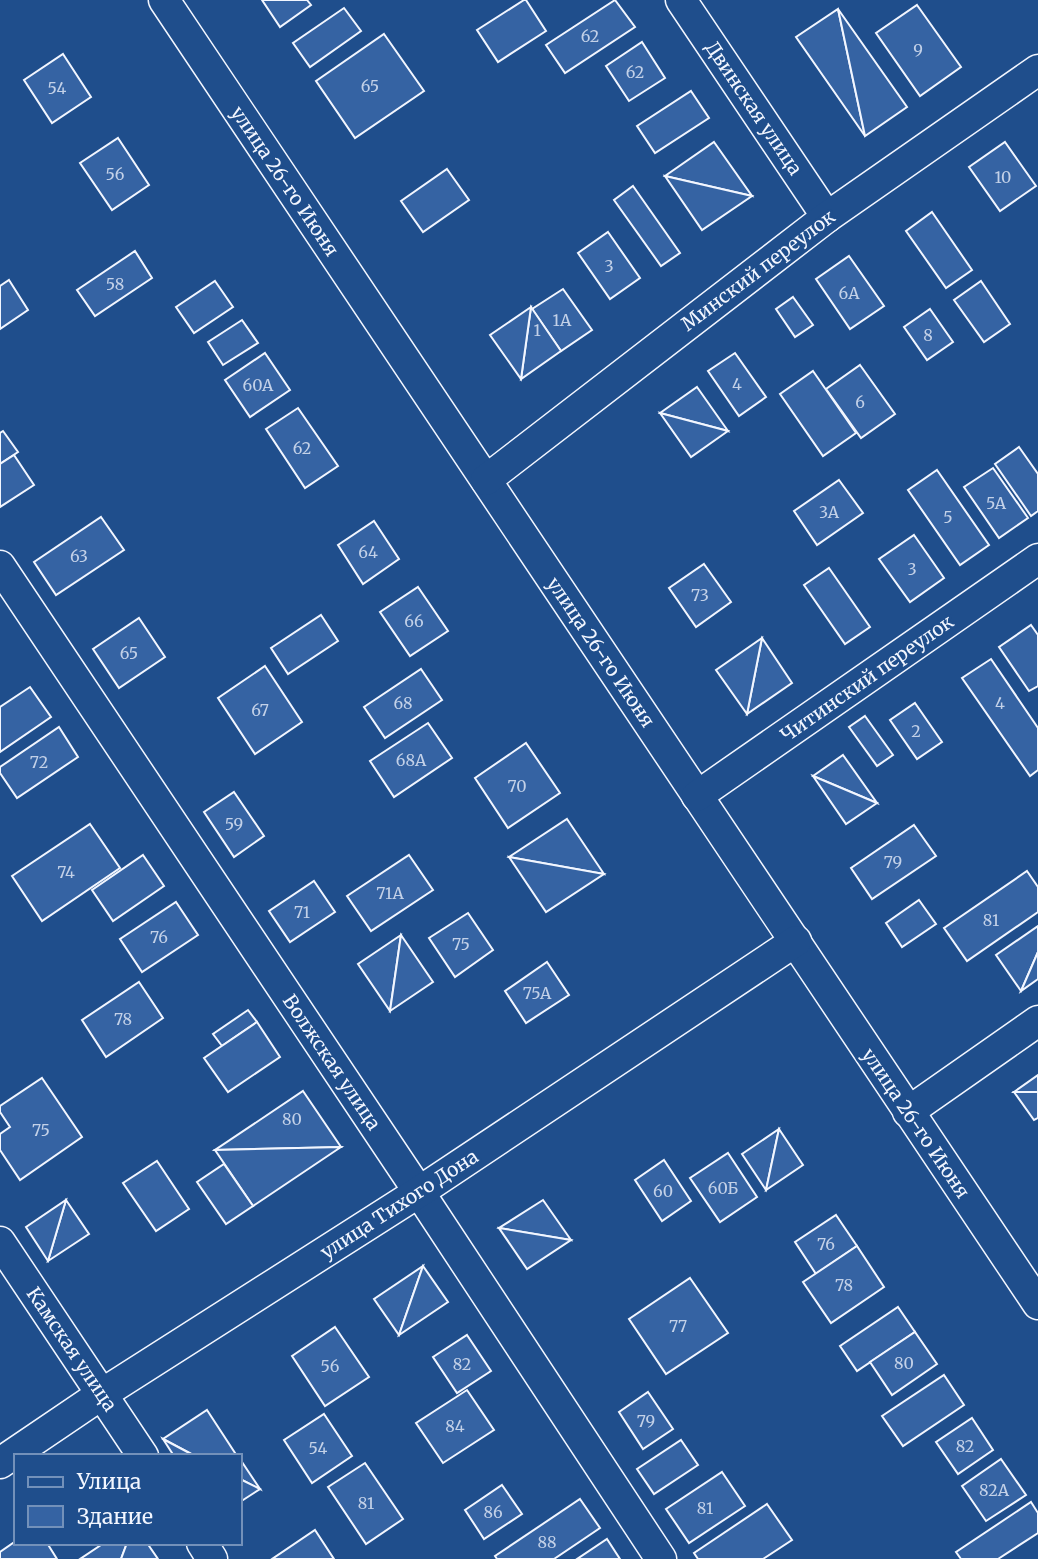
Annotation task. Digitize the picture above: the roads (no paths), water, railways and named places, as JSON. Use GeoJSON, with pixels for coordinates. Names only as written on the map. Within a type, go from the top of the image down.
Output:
{"type":"FeatureCollection","features":[{"type":"Feature","properties":{"kind":"street","name":"улица 26-го Июня"},"geometry":{"type":"LineString","coordinates":[[164,0],[1038,1304]]}},
{"type":"Feature","properties":{"kind":"street","name":"Двинская улица"},"geometry":{"type":"LineString","coordinates":[[681,0],[827,217]]}},
{"type":"Feature","properties":{"kind":"street","name":"Минский переулок"},"geometry":{"type":"LineString","coordinates":[[486,480],[827,217],[1038,70]]}},
{"type":"Feature","properties":{"kind":"street","name":"Читинский переулок"},"geometry":{"type":"LineString","coordinates":[[696,796],[1038,559]]}},
{"type":"Feature","properties":{"kind":"street","name":"Волжская улица"},"geometry":{"type":"LineString","coordinates":[[0,566],[661,1559]]}},
{"type":"Feature","properties":{"kind":"street","name":"улица Тихого Дона"},"geometry":{"type":"LineString","coordinates":[[0,1463],[102,1394],[419,1192],[796,942]]}},
{"type":"Feature","properties":{"kind":"street"},"geometry":{"type":"LineString","coordinates":[[908,1112],[1038,1021]]}},
{"type":"Feature","properties":{"kind":"street","name":"Камская улица"},"geometry":{"type":"LineString","coordinates":[[0,1242],[142,1454]]}}]}
